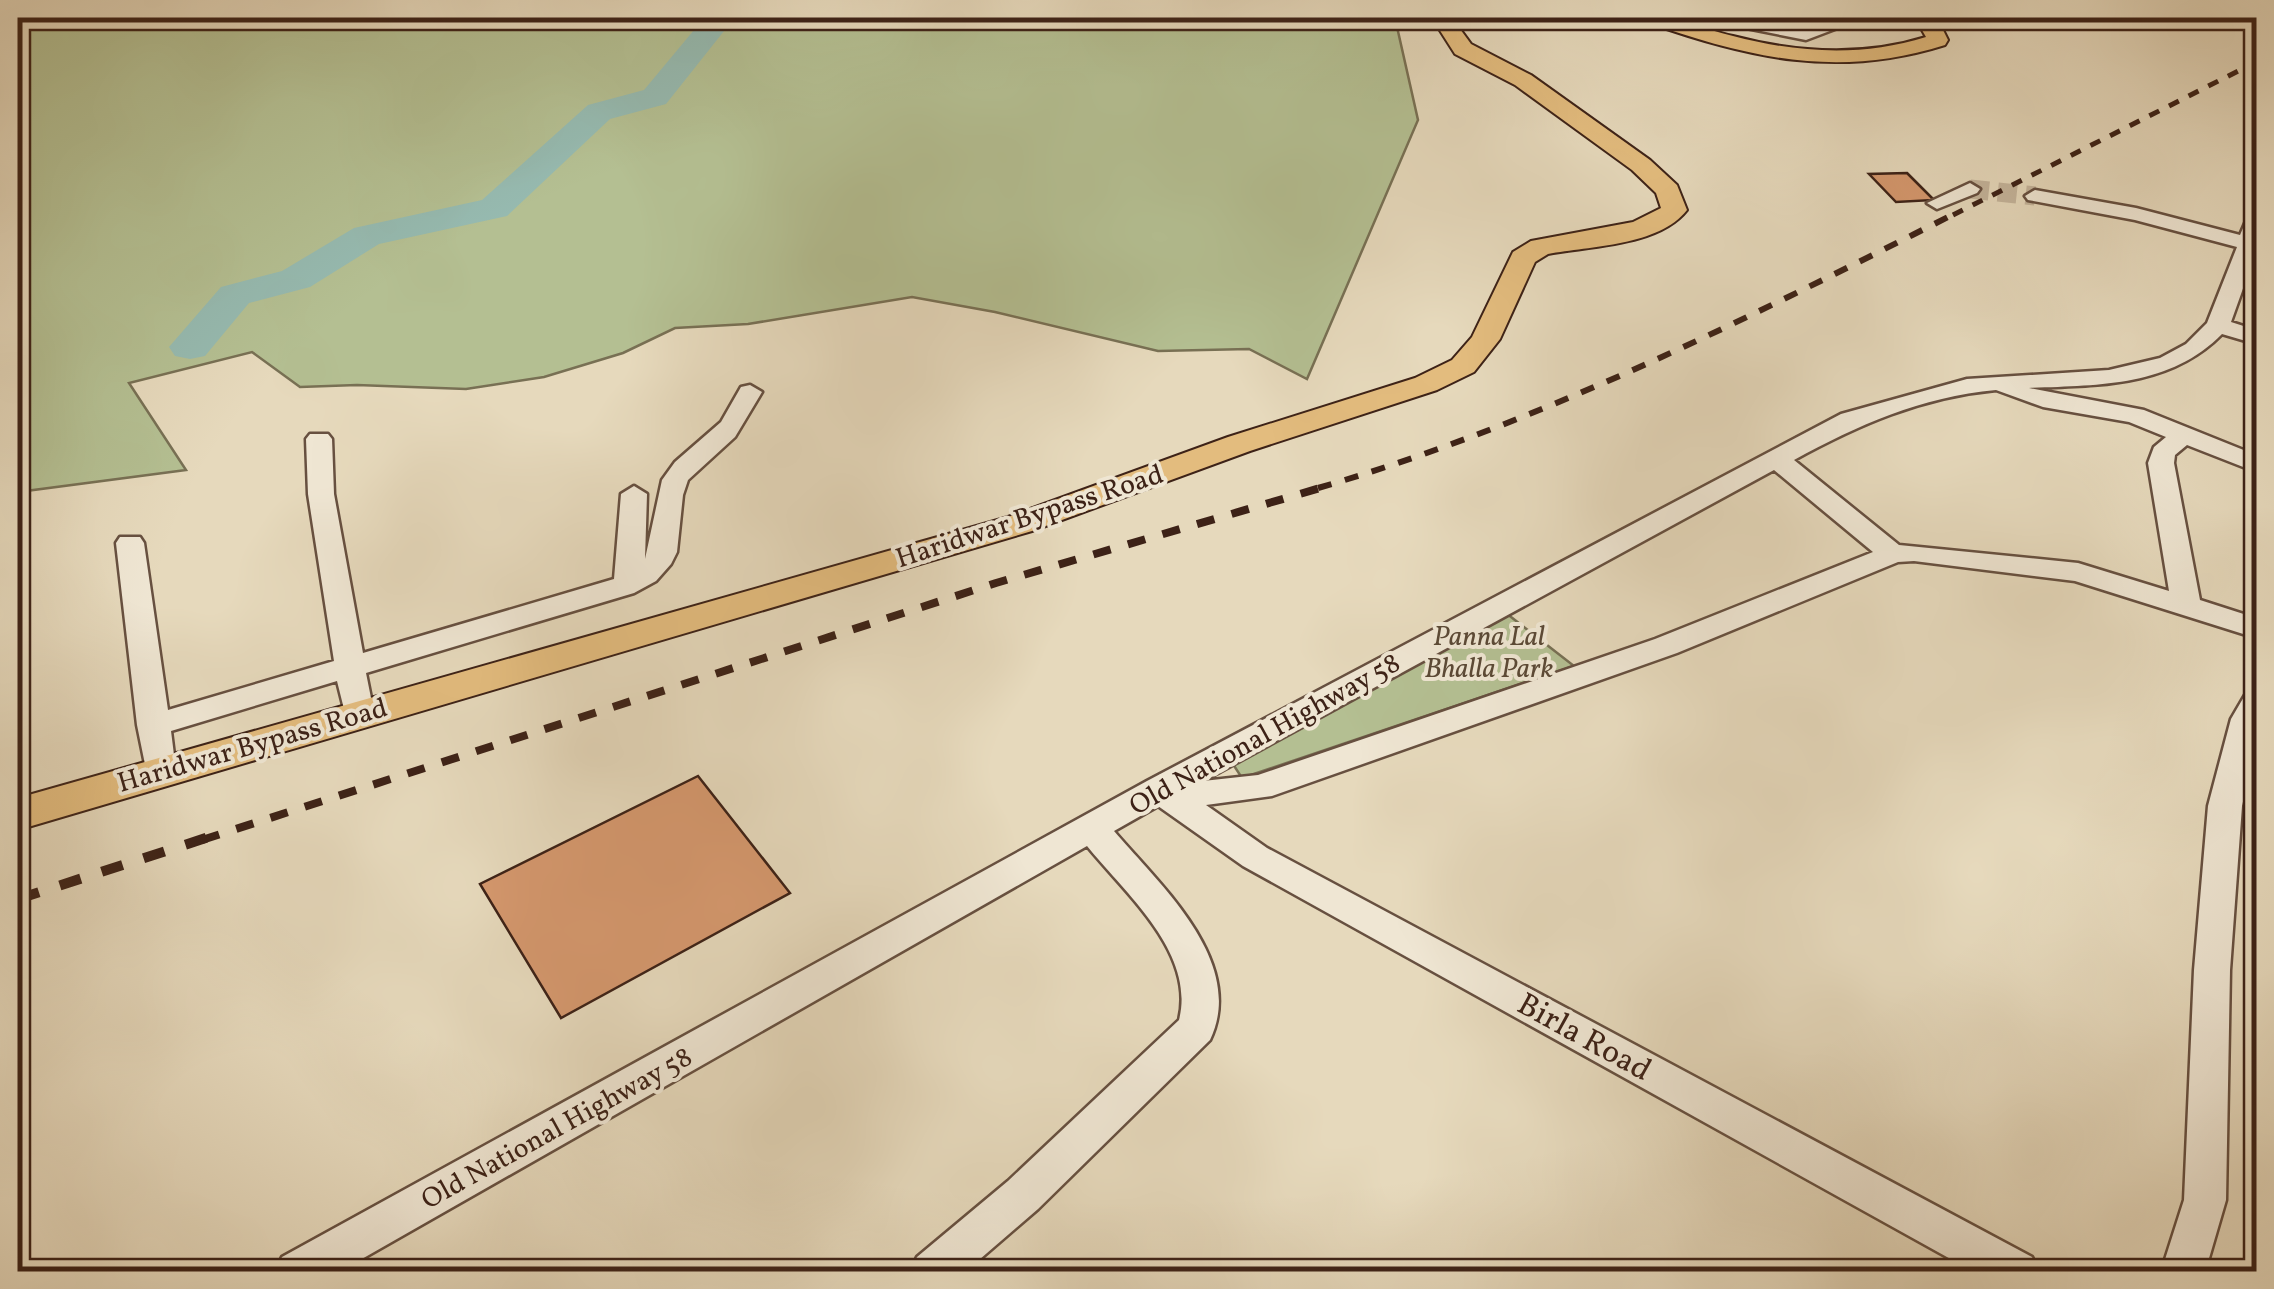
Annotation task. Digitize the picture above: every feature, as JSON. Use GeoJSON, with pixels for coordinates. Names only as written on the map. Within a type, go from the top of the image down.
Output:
{"type":"FeatureCollection","features":[{"type":"Feature","properties":{"kind":"main road","name":"Haridwar Bypass Road"},"geometry":{"type":"LineString","coordinates":[[18,814],[1020,524],[1239,444],[1426,384],[1463,366],[1485,339],[1523,258],[1540,247],[1614,236],[1640,228],[1664,220],[1674,210],[1668,190],[1641,165],[1523,80],[1463,50],[1442,18]]}},
{"type":"Feature","properties":{"kind":"main road"},"geometry":{"type":"LineString","coordinates":[[1658,19],[1760,49],[1822,59],[1916,49],[1938,40],[1933,25],[1925,18]]}},
{"type":"Feature","properties":{"kind":"street"},"geometry":{"type":"LineString","coordinates":[[1772,18],[1787,22],[1811,18]]}},
{"type":"Feature","properties":{"kind":"street"},"geometry":{"type":"LineString","coordinates":[[1658,19],[1726,19],[1806,35],[1856,18]]}},
{"type":"Feature","properties":{"kind":"street"},"geometry":{"type":"LineString","coordinates":[[1937,203],[1970,188]]}},
{"type":"Feature","properties":{"kind":"street"},"geometry":{"type":"LineString","coordinates":[[2036,196],[2136,214],[2250,247]]}},
{"type":"Feature","properties":{"kind":"street","name":"Old National Highway 58"},"geometry":{"type":"LineString","coordinates":[[297,1272],[1092,828],[1164,793],[1774,457],[1850,419],[1900,400],[1986,384],[2147,371],[2189,353],[2218,325],[2250,247]]}},
{"type":"Feature","properties":{"kind":"street"},"geometry":{"type":"LineString","coordinates":[[2218,325],[2256,337]]}},
{"type":"Feature","properties":{"kind":"street"},"geometry":{"type":"LineString","coordinates":[[1986,384],[2043,400],[2121,412],[2256,464]]}},
{"type":"Feature","properties":{"kind":"street"},"geometry":{"type":"LineString","coordinates":[[153,725],[627,584],[645,575],[666,548],[666,506],[674,482],[736,421],[750,392]]}},
{"type":"Feature","properties":{"kind":"street"},"geometry":{"type":"LineString","coordinates":[[2184,435],[2164,452],[2161,463],[2186,605]]}},
{"type":"Feature","properties":{"kind":"street"},"geometry":{"type":"LineString","coordinates":[[319,439],[320,494],[358,713]]}},
{"type":"Feature","properties":{"kind":"street"},"geometry":{"type":"LineString","coordinates":[[1774,457],[1893,554]]}},
{"type":"Feature","properties":{"kind":"street"},"geometry":{"type":"LineString","coordinates":[[627,584],[634,494]]}},
{"type":"Feature","properties":{"kind":"street"},"geometry":{"type":"LineString","coordinates":[[130,542],[160,771]]}},
{"type":"Feature","properties":{"kind":"street"},"geometry":{"type":"LineString","coordinates":[[1164,793],[1260,787],[1666,646],[1893,554],[1914,552],[2046,566],[2256,628]]}},
{"type":"Feature","properties":{"kind":"street"},"geometry":{"type":"LineString","coordinates":[[2183,1272],[2205,1200],[2212,970],[2225,806],[2248,719],[2256,703]]}},
{"type":"Feature","properties":{"kind":"street","name":"Birla Road"},"geometry":{"type":"LineString","coordinates":[[1164,793],[1255,857],[2018,1272]]}},
{"type":"Feature","properties":{"kind":"street"},"geometry":{"type":"LineString","coordinates":[[932,1272],[1023,1195],[1196,1028],[1203,993],[1195,969],[1170,926],[1092,828]]}},
{"type":"Feature","properties":{"kind":"green space"},"geometry":{"type":"Polygon","coordinates":[[[18,18],[1395,18],[1418,120],[1307,379],[1249,349],[1158,351],[995,312],[912,297],[748,324],[675,328],[623,353],[544,377],[466,389],[300,387],[252,352],[129,383],[186,470],[18,492],[18,18]]]}},
{"type":"Feature","properties":{"kind":"green space","name":"Panna Lal Bhalla Park"},"geometry":{"type":"Polygon","coordinates":[[[1493,603],[1574,666],[1242,778],[1229,758],[1493,603]]]}},
{"type":"Feature","properties":{"kind":"building"},"geometry":{"type":"Polygon","coordinates":[[[1907,173],[1934,200],[1896,202],[1869,174],[1907,173]]]}},
{"type":"Feature","properties":{"kind":"building"},"geometry":{"type":"Polygon","coordinates":[[[698,776],[790,893],[561,1018],[480,884],[698,776]]]}},
{"type":"Feature","properties":{"kind":"waterway"},"geometry":{"type":"LineString","coordinates":[[190,347],[235,295],[296,279],[367,236],[494,208],[599,112],[655,97],[717,21]]}},
{"type":"Feature","properties":{"kind":"tunnel"},"geometry":{"type":"LineString","coordinates":[[1970,189],[2035,196]]}},
{"type":"Feature","properties":{"kind":"railway"},"geometry":{"type":"LineString","coordinates":[[1953,215],[2256,62]]}},
{"type":"Feature","properties":{"kind":"railway"},"geometry":{"type":"LineString","coordinates":[[1318,488],[1401,462],[1564,400],[1723,328],[1958,212]]}},
{"type":"Feature","properties":{"kind":"railway"},"geometry":{"type":"LineString","coordinates":[[202,840],[996,583],[1327,486]]}},
{"type":"Feature","properties":{"kind":"railway"},"geometry":{"type":"LineString","coordinates":[[18,899],[209,837]]}}]}
